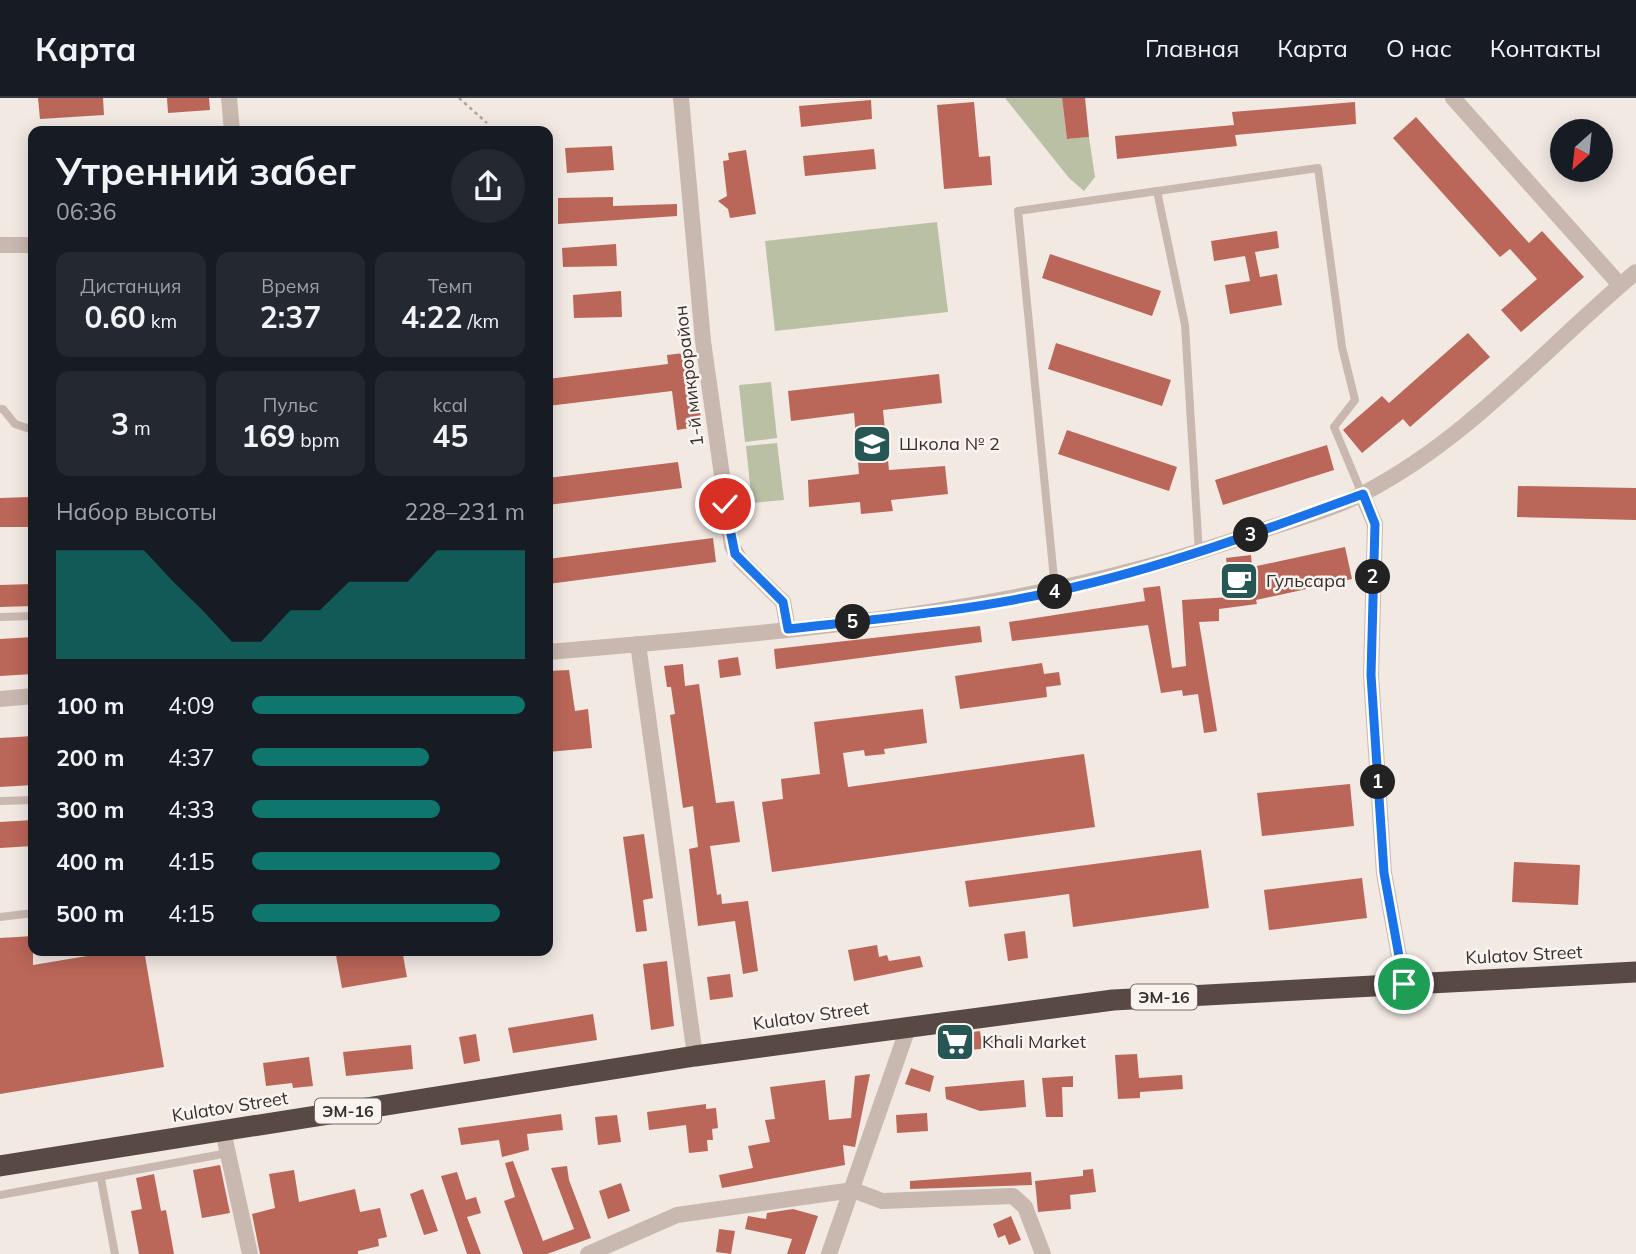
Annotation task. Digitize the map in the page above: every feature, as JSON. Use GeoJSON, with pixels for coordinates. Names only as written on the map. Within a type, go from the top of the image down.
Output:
{"type":"FeatureCollection","features":[{"type":"Feature","properties":{"kind":"highway","name":"Kulatov Street"},"geometry":{"type":"LineString","coordinates":[[0,1166],[695,1056],[909,1025],[1113,1000],[1636,972]]}},
{"type":"Feature","properties":{"kind":"street"},"geometry":{"type":"LineString","coordinates":[[229,98],[232,126]]}},
{"type":"Feature","properties":{"kind":"street","name":"1-й микрорайон"},"geometry":{"type":"LineString","coordinates":[[681,98],[703,341],[732,546],[740,560],[783,602],[788,629]]}},
{"type":"Feature","properties":{"kind":"street"},"geometry":{"type":"LineString","coordinates":[[1453,98],[1620,285]]}},
{"type":"Feature","properties":{"kind":"street"},"geometry":{"type":"LineString","coordinates":[[0,245],[28,245]]}},
{"type":"Feature","properties":{"kind":"street"},"geometry":{"type":"LineString","coordinates":[[553,652],[958,609],[1055,592],[1199,553],[1363,494],[1476,418],[1636,272]]}},
{"type":"Feature","properties":{"kind":"street"},"geometry":{"type":"LineString","coordinates":[[1363,494],[1375,524],[1371,675],[1384,873],[1404,984]]}},
{"type":"Feature","properties":{"kind":"street"},"geometry":{"type":"LineString","coordinates":[[638,644],[695,1056]]}},
{"type":"Feature","properties":{"kind":"street"},"geometry":{"type":"LineString","coordinates":[[0,699],[28,696]]}},
{"type":"Feature","properties":{"kind":"street"},"geometry":{"type":"LineString","coordinates":[[830,1254],[909,1025]]}},
{"type":"Feature","properties":{"kind":"street"},"geometry":{"type":"LineString","coordinates":[[223,1131],[250,1254]]}},
{"type":"Feature","properties":{"kind":"street"},"geometry":{"type":"LineString","coordinates":[[589,1254],[677,1215],[853,1190],[882,1201],[1013,1196],[1025,1207],[1043,1254]]}},
{"type":"Feature","properties":{"kind":"lane"},"geometry":{"type":"LineString","coordinates":[[1055,592],[1018,211],[1318,168],[1342,347],[1355,400],[1334,427],[1363,494]]}},
{"type":"Feature","properties":{"kind":"lane"},"geometry":{"type":"LineString","coordinates":[[1157,191],[1185,324],[1199,553]]}},
{"type":"Feature","properties":{"kind":"lane"},"geometry":{"type":"LineString","coordinates":[[0,409],[3,409],[15,424],[28,428]]}},
{"type":"Feature","properties":{"kind":"lane"},"geometry":{"type":"LineString","coordinates":[[0,617],[28,616]]}},
{"type":"Feature","properties":{"kind":"lane"},"geometry":{"type":"LineString","coordinates":[[0,801],[28,800]]}},
{"type":"Feature","properties":{"kind":"lane"},"geometry":{"type":"LineString","coordinates":[[0,917],[28,914]]}},
{"type":"Feature","properties":{"kind":"lane"},"geometry":{"type":"LineString","coordinates":[[0,1195],[101,1179],[228,1153]]}},
{"type":"Feature","properties":{"kind":"lane"},"geometry":{"type":"LineString","coordinates":[[101,1179],[115,1254]]}},
{"type":"Feature","properties":{"kind":"path"},"geometry":{"type":"LineString","coordinates":[[459,98],[487,122]]}},
{"type":"Feature","properties":{"kind":"green space"},"geometry":{"type":"Polygon","coordinates":[[[1005,98],[1062,98],[1067,139],[1089,137],[1095,177],[1084,191],[1069,178],[1005,98]]]}},
{"type":"Feature","properties":{"kind":"green space"},"geometry":{"type":"Polygon","coordinates":[[[937,222],[948,312],[775,331],[765,241],[937,222]]]}},
{"type":"Feature","properties":{"kind":"green space"},"geometry":{"type":"Polygon","coordinates":[[[771,382],[777,438],[745,442],[739,385],[771,382]]]}},
{"type":"Feature","properties":{"kind":"green space"},"geometry":{"type":"Polygon","coordinates":[[[777,443],[784,500],[752,503],[746,446],[777,443]]]}},
{"type":"Feature","properties":{"kind":"building"},"geometry":{"type":"Polygon","coordinates":[[[38,98],[103,98],[104,115],[40,119],[38,98]]]}},
{"type":"Feature","properties":{"kind":"building"},"geometry":{"type":"Polygon","coordinates":[[[167,98],[209,98],[210,110],[168,113],[167,98]]]}},
{"type":"Feature","properties":{"kind":"building"},"geometry":{"type":"Polygon","coordinates":[[[1062,98],[1085,98],[1089,137],[1067,139],[1062,98]]]}},
{"type":"Feature","properties":{"kind":"building"},"geometry":{"type":"Polygon","coordinates":[[[871,100],[872,119],[801,127],[799,106],[871,100]]]}},
{"type":"Feature","properties":{"kind":"building"},"geometry":{"type":"Polygon","coordinates":[[[974,102],[979,157],[990,156],[992,185],[944,189],[937,105],[974,102]]]}},
{"type":"Feature","properties":{"kind":"building"},"geometry":{"type":"Polygon","coordinates":[[[1355,102],[1356,124],[1235,135],[1237,146],[1117,159],[1115,136],[1234,125],[1232,112],[1355,102]]]}},
{"type":"Feature","properties":{"kind":"building"},"geometry":{"type":"Polygon","coordinates":[[[1416,117],[1529,243],[1542,231],[1584,277],[1521,332],[1501,310],[1537,279],[1510,249],[1500,257],[1393,138],[1416,117]]]}},
{"type":"Feature","properties":{"kind":"building"},"geometry":{"type":"Polygon","coordinates":[[[612,146],[614,170],[567,173],[565,148],[612,146]]]}},
{"type":"Feature","properties":{"kind":"building"},"geometry":{"type":"Polygon","coordinates":[[[874,149],[876,169],[805,176],[803,156],[874,149]]]}},
{"type":"Feature","properties":{"kind":"building"},"geometry":{"type":"Polygon","coordinates":[[[746,150],[756,214],[730,218],[728,209],[718,201],[727,196],[723,161],[729,160],[728,153],[746,150]]]}},
{"type":"Feature","properties":{"kind":"building"},"geometry":{"type":"Polygon","coordinates":[[[613,197],[613,206],[677,204],[677,216],[558,224],[558,198],[613,197]]]}},
{"type":"Feature","properties":{"kind":"building"},"geometry":{"type":"Polygon","coordinates":[[[1277,231],[1279,248],[1255,252],[1260,277],[1277,274],[1282,305],[1230,314],[1225,285],[1250,281],[1245,256],[1214,261],[1211,241],[1277,231]]]}},
{"type":"Feature","properties":{"kind":"building"},"geometry":{"type":"Polygon","coordinates":[[[616,244],[617,266],[563,267],[562,248],[616,244]]]}},
{"type":"Feature","properties":{"kind":"building"},"geometry":{"type":"Polygon","coordinates":[[[1050,254],[1161,291],[1152,316],[1042,278],[1050,254]]]}},
{"type":"Feature","properties":{"kind":"building"},"geometry":{"type":"Polygon","coordinates":[[[621,291],[622,317],[574,318],[573,295],[621,291]]]}},
{"type":"Feature","properties":{"kind":"building"},"geometry":{"type":"Polygon","coordinates":[[[1468,333],[1490,357],[1410,427],[1403,419],[1362,453],[1343,430],[1382,396],[1389,403],[1468,333]]]}},
{"type":"Feature","properties":{"kind":"building"},"geometry":{"type":"Polygon","coordinates":[[[1056,343],[1171,380],[1162,406],[1048,369],[1056,343]]]}},
{"type":"Feature","properties":{"kind":"building"},"geometry":{"type":"Polygon","coordinates":[[[692,352],[702,426],[677,430],[672,391],[553,405],[553,378],[668,364],[667,355],[692,352]]]}},
{"type":"Feature","properties":{"kind":"building","name":"Школа № 2"},"geometry":{"type":"Polygon","coordinates":[[[939,374],[942,403],[883,410],[889,470],[945,466],[948,494],[891,500],[893,511],[861,514],[860,502],[809,507],[808,480],[859,474],[854,413],[791,421],[788,391],[939,374]]]}},
{"type":"Feature","properties":{"kind":"building"},"geometry":{"type":"Polygon","coordinates":[[[1067,430],[1177,467],[1169,491],[1058,454],[1067,430]]]}},
{"type":"Feature","properties":{"kind":"building"},"geometry":{"type":"Polygon","coordinates":[[[1327,445],[1334,470],[1223,505],[1215,480],[1327,445]]]}},
{"type":"Feature","properties":{"kind":"building"},"geometry":{"type":"Polygon","coordinates":[[[678,462],[682,488],[553,504],[553,477],[678,462]]]}},
{"type":"Feature","properties":{"kind":"building"},"geometry":{"type":"Polygon","coordinates":[[[1518,486],[1636,488],[1636,520],[1517,517],[1518,486]]]}},
{"type":"Feature","properties":{"kind":"building"},"geometry":{"type":"Polygon","coordinates":[[[28,497],[28,527],[0,527],[0,498],[28,497]]]}},
{"type":"Feature","properties":{"kind":"building"},"geometry":{"type":"Polygon","coordinates":[[[713,538],[716,562],[553,583],[553,558],[713,538]]]}},
{"type":"Feature","properties":{"kind":"building"},"geometry":{"type":"Polygon","coordinates":[[[1345,547],[1352,579],[1256,600],[1257,604],[1219,609],[1219,621],[1199,622],[1217,731],[1204,733],[1198,694],[1183,696],[1182,690],[1161,693],[1148,625],[1012,641],[1009,622],[1145,601],[1143,588],[1160,586],[1172,668],[1186,666],[1182,600],[1231,597],[1226,558],[1251,555],[1252,567],[1345,547]]]}},
{"type":"Feature","properties":{"kind":"building"},"geometry":{"type":"Polygon","coordinates":[[[28,584],[28,606],[0,607],[0,585],[28,584]]]}},
{"type":"Feature","properties":{"kind":"building"},"geometry":{"type":"Polygon","coordinates":[[[980,626],[982,642],[776,669],[774,649],[980,626]]]}},
{"type":"Feature","properties":{"kind":"building"},"geometry":{"type":"Polygon","coordinates":[[[28,637],[28,674],[0,676],[0,639],[28,637]]]}},
{"type":"Feature","properties":{"kind":"building"},"geometry":{"type":"Polygon","coordinates":[[[738,657],[741,675],[720,678],[718,660],[738,657]]]}},
{"type":"Feature","properties":{"kind":"building"},"geometry":{"type":"Polygon","coordinates":[[[1042,663],[1044,674],[1059,672],[1061,685],[1046,687],[1047,697],[960,709],[955,676],[1042,663]]]}},
{"type":"Feature","properties":{"kind":"building"},"geometry":{"type":"Polygon","coordinates":[[[683,664],[685,686],[699,684],[716,803],[734,801],[740,842],[710,846],[717,895],[721,894],[722,904],[748,901],[758,971],[743,974],[735,921],[698,926],[689,849],[698,847],[693,806],[683,808],[670,715],[675,714],[671,687],[667,687],[664,666],[683,664]]]}},
{"type":"Feature","properties":{"kind":"building"},"geometry":{"type":"Polygon","coordinates":[[[569,670],[575,711],[588,709],[592,748],[553,752],[553,671],[569,670]]]}},
{"type":"Feature","properties":{"kind":"building"},"geometry":{"type":"Polygon","coordinates":[[[923,709],[927,743],[884,749],[885,754],[865,756],[864,750],[843,753],[848,787],[1084,754],[1095,827],[772,872],[762,802],[783,799],[781,779],[820,774],[814,722],[923,709]]]}},
{"type":"Feature","properties":{"kind":"building"},"geometry":{"type":"Polygon","coordinates":[[[28,736],[28,785],[0,787],[0,738],[28,736]]]}},
{"type":"Feature","properties":{"kind":"building"},"geometry":{"type":"Polygon","coordinates":[[[1350,784],[1354,826],[1262,836],[1257,793],[1350,784]]]}},
{"type":"Feature","properties":{"kind":"building"},"geometry":{"type":"Polygon","coordinates":[[[28,820],[28,846],[0,848],[0,822],[28,820]]]}},
{"type":"Feature","properties":{"kind":"building"},"geometry":{"type":"Polygon","coordinates":[[[644,834],[653,898],[643,900],[647,931],[636,932],[623,837],[644,834]]]}},
{"type":"Feature","properties":{"kind":"building"},"geometry":{"type":"Polygon","coordinates":[[[1201,850],[1209,908],[1073,927],[1069,894],[969,907],[965,881],[1201,850]]]}},
{"type":"Feature","properties":{"kind":"building"},"geometry":{"type":"Polygon","coordinates":[[[1514,862],[1580,865],[1578,905],[1512,902],[1514,862]]]}},
{"type":"Feature","properties":{"kind":"building"},"geometry":{"type":"Polygon","coordinates":[[[1362,878],[1367,918],[1269,930],[1264,890],[1362,878]]]}},
{"type":"Feature","properties":{"kind":"building"},"geometry":{"type":"Polygon","coordinates":[[[1025,931],[1028,958],[1008,961],[1004,934],[1025,931]]]}},
{"type":"Feature","properties":{"kind":"building"},"geometry":{"type":"Polygon","coordinates":[[[28,936],[28,956],[33,956],[33,965],[87,956],[145,956],[164,1067],[0,1094],[0,938],[28,936]]]}},
{"type":"Feature","properties":{"kind":"building"},"geometry":{"type":"Polygon","coordinates":[[[877,945],[879,957],[887,955],[889,961],[920,956],[923,967],[854,981],[848,950],[877,945]]]}},
{"type":"Feature","properties":{"kind":"building"},"geometry":{"type":"Polygon","coordinates":[[[336,956],[403,956],[407,977],[342,988],[336,956]]]}},
{"type":"Feature","properties":{"kind":"building"},"geometry":{"type":"Polygon","coordinates":[[[667,961],[674,1026],[651,1030],[643,964],[667,961]]]}},
{"type":"Feature","properties":{"kind":"building"},"geometry":{"type":"Polygon","coordinates":[[[730,974],[733,997],[710,1000],[707,977],[730,974]]]}},
{"type":"Feature","properties":{"kind":"building"},"geometry":{"type":"Polygon","coordinates":[[[593,1014],[597,1040],[513,1053],[508,1028],[593,1014]]]}},
{"type":"Feature","properties":{"kind":"building"},"geometry":{"type":"Polygon","coordinates":[[[980,1031],[981,1038],[1001,1036],[1002,1047],[947,1052],[945,1036],[980,1031]]]}},
{"type":"Feature","properties":{"kind":"building"},"geometry":{"type":"Polygon","coordinates":[[[476,1034],[480,1061],[464,1064],[459,1037],[476,1034]]]}},
{"type":"Feature","properties":{"kind":"building"},"geometry":{"type":"Polygon","coordinates":[[[411,1045],[413,1069],[346,1076],[343,1052],[411,1045]]]}},
{"type":"Feature","properties":{"kind":"building"},"geometry":{"type":"Polygon","coordinates":[[[1137,1054],[1139,1078],[1182,1075],[1183,1089],[1140,1092],[1140,1098],[1118,1099],[1115,1055],[1137,1054]]]}},
{"type":"Feature","properties":{"kind":"building"},"geometry":{"type":"Polygon","coordinates":[[[309,1057],[313,1086],[293,1088],[292,1083],[266,1086],[263,1063],[309,1057]]]}},
{"type":"Feature","properties":{"kind":"building"},"geometry":{"type":"Polygon","coordinates":[[[911,1068],[934,1076],[930,1092],[905,1084],[911,1068]]]}},
{"type":"Feature","properties":{"kind":"building"},"geometry":{"type":"Polygon","coordinates":[[[870,1074],[855,1147],[843,1145],[845,1165],[722,1188],[719,1175],[753,1168],[748,1146],[770,1142],[765,1120],[775,1119],[770,1087],[825,1080],[829,1120],[851,1118],[855,1076],[870,1074]]]}},
{"type":"Feature","properties":{"kind":"building"},"geometry":{"type":"Polygon","coordinates":[[[1073,1076],[1073,1087],[1062,1087],[1063,1117],[1046,1117],[1042,1078],[1073,1076]]]}},
{"type":"Feature","properties":{"kind":"building"},"geometry":{"type":"Polygon","coordinates":[[[1024,1080],[1026,1107],[980,1111],[946,1099],[945,1087],[1024,1080]]]}},
{"type":"Feature","properties":{"kind":"building"},"geometry":{"type":"Polygon","coordinates":[[[706,1104],[706,1109],[716,1108],[718,1128],[712,1129],[713,1140],[707,1140],[708,1151],[689,1153],[686,1125],[649,1130],[647,1112],[706,1104]]]}},
{"type":"Feature","properties":{"kind":"building"},"geometry":{"type":"Polygon","coordinates":[[[927,1113],[928,1131],[897,1133],[896,1115],[927,1113]]]}},
{"type":"Feature","properties":{"kind":"building"},"geometry":{"type":"Polygon","coordinates":[[[561,1114],[563,1130],[527,1134],[529,1150],[502,1157],[499,1140],[461,1145],[458,1128],[561,1114]]]}},
{"type":"Feature","properties":{"kind":"building"},"geometry":{"type":"Polygon","coordinates":[[[617,1115],[621,1142],[598,1145],[595,1117],[617,1115]]]}},
{"type":"Feature","properties":{"kind":"building"},"geometry":{"type":"Polygon","coordinates":[[[513,1161],[543,1241],[574,1229],[551,1168],[567,1166],[569,1180],[591,1238],[547,1254],[523,1254],[504,1201],[515,1197],[505,1163],[513,1161]]]}},
{"type":"Feature","properties":{"kind":"building"},"geometry":{"type":"Polygon","coordinates":[[[220,1165],[230,1213],[202,1218],[193,1170],[220,1165]]]}},
{"type":"Feature","properties":{"kind":"building"},"geometry":{"type":"Polygon","coordinates":[[[1093,1169],[1096,1192],[1070,1195],[1071,1209],[1038,1212],[1035,1181],[1083,1176],[1083,1170],[1093,1169]]]}},
{"type":"Feature","properties":{"kind":"building"},"geometry":{"type":"Polygon","coordinates":[[[294,1170],[299,1202],[355,1189],[360,1212],[380,1208],[387,1237],[378,1239],[379,1246],[358,1251],[358,1254],[260,1254],[252,1214],[275,1208],[269,1174],[294,1170]]]}},
{"type":"Feature","properties":{"kind":"building"},"geometry":{"type":"Polygon","coordinates":[[[457,1172],[466,1200],[476,1197],[481,1213],[467,1217],[481,1254],[467,1254],[441,1176],[457,1172]]]}},
{"type":"Feature","properties":{"kind":"building"},"geometry":{"type":"Polygon","coordinates":[[[1031,1172],[1032,1185],[910,1189],[910,1181],[1031,1172]]]}},
{"type":"Feature","properties":{"kind":"building"},"geometry":{"type":"Polygon","coordinates":[[[154,1174],[161,1211],[166,1210],[174,1254],[139,1254],[131,1211],[142,1209],[136,1178],[154,1174]]]}},
{"type":"Feature","properties":{"kind":"building"},"geometry":{"type":"Polygon","coordinates":[[[621,1183],[630,1211],[608,1219],[599,1191],[621,1183]]]}},
{"type":"Feature","properties":{"kind":"building"},"geometry":{"type":"Polygon","coordinates":[[[423,1189],[438,1231],[424,1235],[410,1194],[423,1189]]]}},
{"type":"Feature","properties":{"kind":"building"},"geometry":{"type":"Polygon","coordinates":[[[793,1209],[818,1216],[805,1254],[787,1254],[792,1239],[745,1229],[748,1216],[766,1219],[767,1213],[793,1209]]]}},
{"type":"Feature","properties":{"kind":"building"},"geometry":{"type":"Polygon","coordinates":[[[1011,1216],[1021,1240],[1009,1245],[1005,1235],[998,1238],[993,1224],[1011,1216]]]}},
{"type":"Feature","properties":{"kind":"building"},"geometry":{"type":"Polygon","coordinates":[[[719,1229],[735,1231],[731,1254],[716,1252],[719,1229]]]}},
{"type":"Feature","properties":{"kind":"place","name":"Школа № 2"},"geometry":{"type":"Point","coordinates":[872,444]}},
{"type":"Feature","properties":{"kind":"place","name":"Гульсара"},"geometry":{"type":"Point","coordinates":[1239,581]}},
{"type":"Feature","properties":{"kind":"place","name":"Khali Market"},"geometry":{"type":"Point","coordinates":[955,1042]}},
{"type":"Feature","properties":{"kind":"route"},"geometry":{"type":"LineString","coordinates":[[725,504],[735,554],[783,602],[788,629],[985,605],[1055,592],[1199,553],[1363,494],[1375,524],[1371,675],[1384,873],[1404,984]]}}]}
